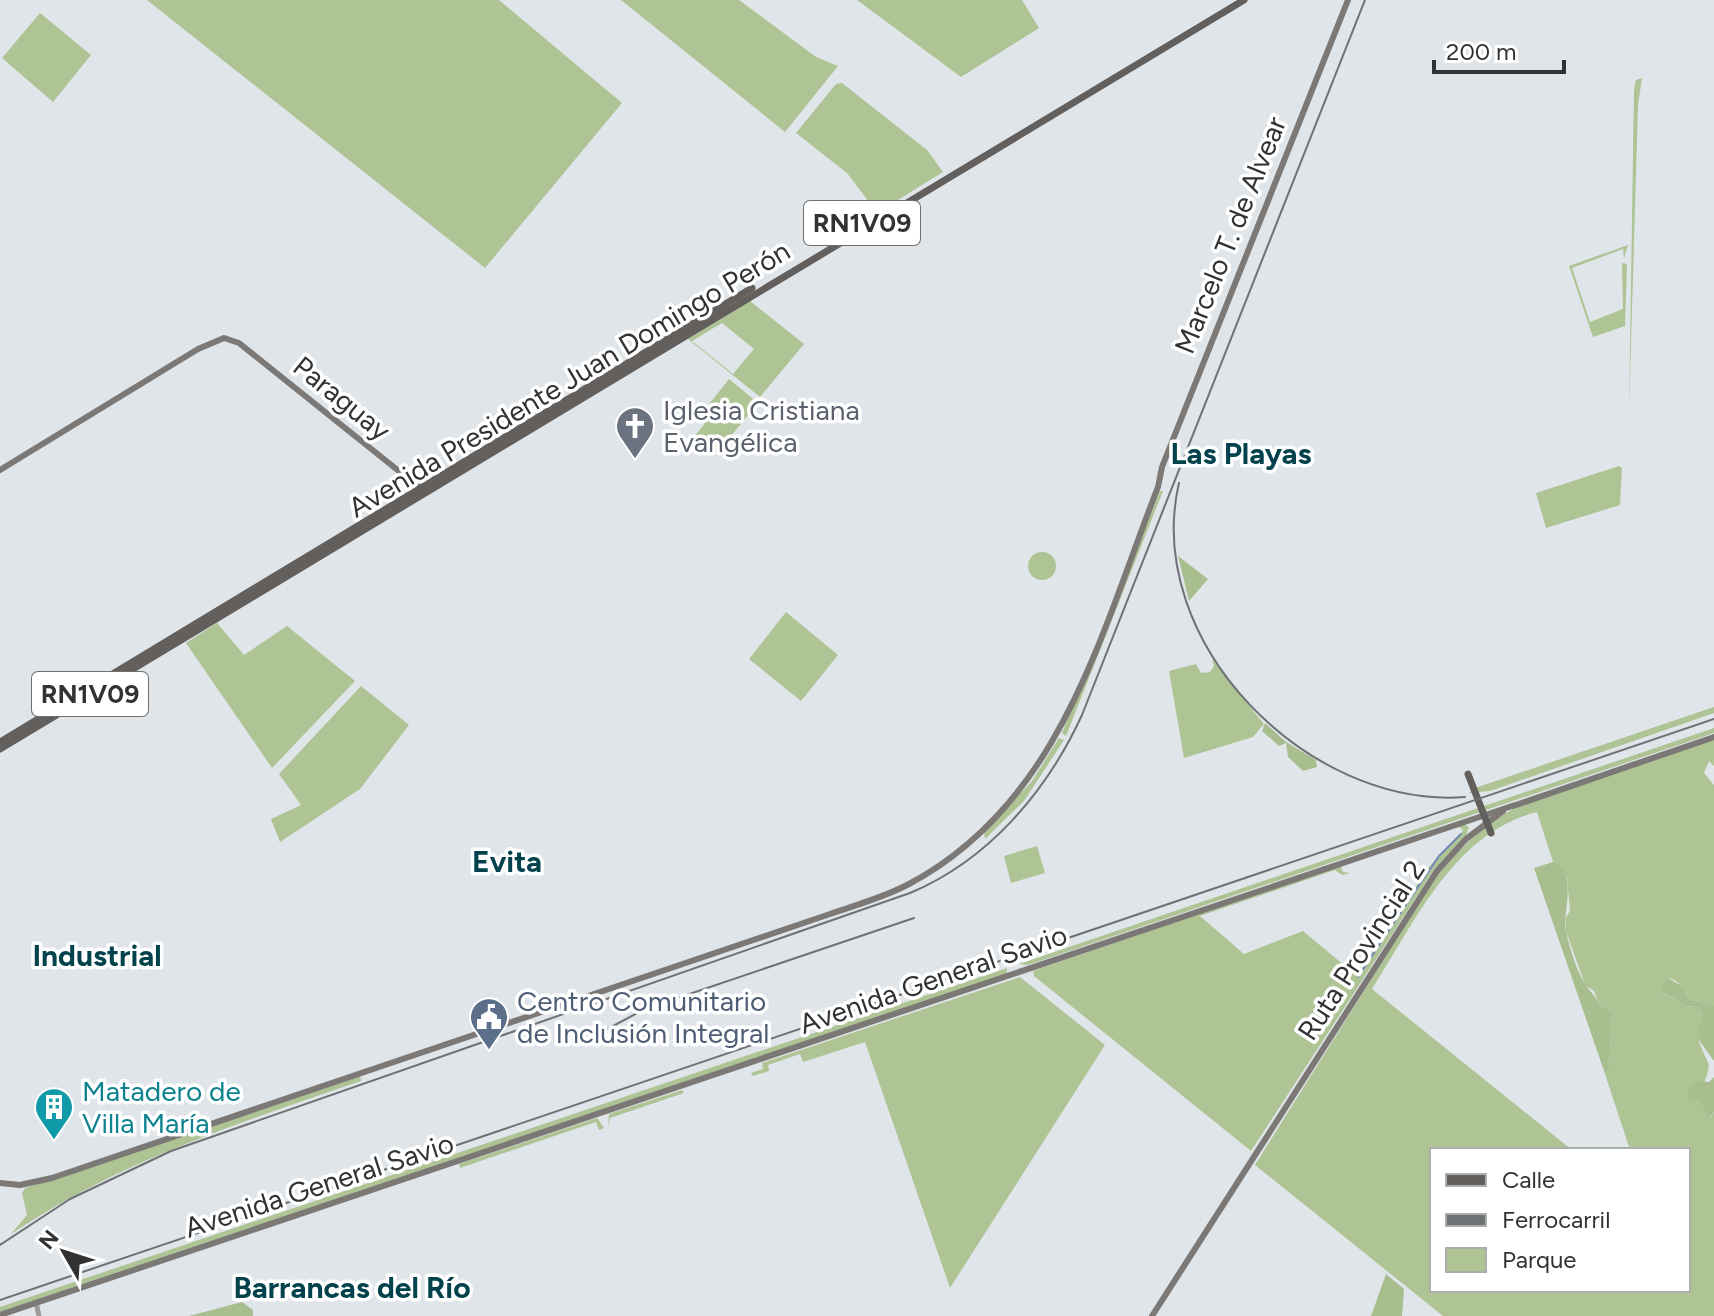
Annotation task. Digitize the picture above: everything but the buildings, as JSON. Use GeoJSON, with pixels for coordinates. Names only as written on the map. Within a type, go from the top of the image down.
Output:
{"type":"FeatureCollection","features":[{"type":"Feature","properties":{"kind":"main road","name":"Avenida Presidente Juan Domingo Perón"},"geometry":{"type":"LineString","coordinates":[[0,742],[1235,0]]}},
{"type":"Feature","properties":{"kind":"main road","name":"Avenida Presidente Juan Domingo Perón"},"geometry":{"type":"LineString","coordinates":[[0,749],[1244,0]]}},
{"type":"Feature","properties":{"kind":"main road","name":"Marcelo T. de Alvear"},"geometry":{"type":"LineString","coordinates":[[0,1183],[20,1185],[52,1178],[830,914],[904,887],[928,873],[990,822],[1030,779],[1052,747],[1087,670],[1158,487],[1162,467],[1348,0]]}},
{"type":"Feature","properties":{"kind":"main road","name":"Paraguay"},"geometry":{"type":"LineString","coordinates":[[0,470],[213,341],[224,338],[237,341],[420,488]]}},
{"type":"Feature","properties":{"kind":"main road","name":"Ruta Provincial 2"},"geometry":{"type":"LineString","coordinates":[[1152,1316],[1430,881],[1471,834],[1515,805],[1714,737]]}},
{"type":"Feature","properties":{"kind":"main road"},"geometry":{"type":"LineString","coordinates":[[1468,774],[1491,833]]}},
{"type":"Feature","properties":{"kind":"main road","name":"Avenida General Savio"},"geometry":{"type":"LineString","coordinates":[[1,1315],[1515,805]]}},
{"type":"Feature","properties":{"kind":"main road"},"geometry":{"type":"LineString","coordinates":[[1462,821],[1471,824],[1471,834]]}},
{"type":"Feature","properties":{"kind":"street"},"geometry":{"type":"LineString","coordinates":[[36,1302],[39,1316]]}},
{"type":"Feature","properties":{"kind":"green space"},"geometry":{"type":"Polygon","coordinates":[[[147,0],[499,0],[622,103],[485,268],[147,0]]]}},
{"type":"Feature","properties":{"kind":"green space"},"geometry":{"type":"Polygon","coordinates":[[[621,0],[739,0],[816,57],[838,66],[785,132],[621,0]]]}},
{"type":"Feature","properties":{"kind":"green space"},"geometry":{"type":"Polygon","coordinates":[[[857,0],[1022,0],[1039,28],[961,77],[857,0]]]}},
{"type":"Feature","properties":{"kind":"green space"},"geometry":{"type":"Polygon","coordinates":[[[40,13],[91,55],[53,102],[2,58],[40,13]]]}},
{"type":"Feature","properties":{"kind":"green space"},"geometry":{"type":"Polygon","coordinates":[[[1642,78],[1638,105],[1629,413],[1634,89],[1636,80],[1642,78]]]}},
{"type":"Feature","properties":{"kind":"green space"},"geometry":{"type":"Polygon","coordinates":[[[842,83],[927,150],[943,172],[880,211],[869,202],[847,173],[796,133],[836,84],[842,83]]]}},
{"type":"Feature","properties":{"kind":"green space"},"geometry":{"type":"Polygon","coordinates":[[[1628,245],[1624,258],[1623,249],[1572,268],[1590,322],[1623,309],[1622,263],[1627,264],[1625,326],[1593,337],[1569,266],[1628,245]]]}},
{"type":"Feature","properties":{"kind":"green space"},"geometry":{"type":"Polygon","coordinates":[[[750,301],[804,344],[760,397],[688,339],[750,301]],[[722,323],[692,341],[733,374],[754,349],[722,323]]]}},
{"type":"Feature","properties":{"kind":"green space"},"geometry":{"type":"Polygon","coordinates":[[[729,379],[758,403],[717,453],[695,436],[705,423],[698,418],[729,379]]]}},
{"type":"Feature","properties":{"kind":"green space"},"geometry":{"type":"Polygon","coordinates":[[[1619,466],[1622,468],[1620,505],[1546,528],[1536,493],[1619,466]]]}},
{"type":"Feature","properties":{"kind":"green space"},"geometry":{"type":"Polygon","coordinates":[[[1160,491],[1163,491],[1066,736],[1062,733],[1160,491]]]}},
{"type":"Feature","properties":{"kind":"green space"},"geometry":{"type":"Polygon","coordinates":[[[1042,552],[1052,556],[1056,566],[1052,576],[1042,580],[1032,576],[1028,566],[1032,556],[1042,552]]]}},
{"type":"Feature","properties":{"kind":"green space"},"geometry":{"type":"Polygon","coordinates":[[[1178,556],[1208,579],[1189,601],[1178,556]]]}},
{"type":"Feature","properties":{"kind":"green space"},"geometry":{"type":"Polygon","coordinates":[[[786,612],[838,655],[801,701],[749,659],[786,612]]]}},
{"type":"Feature","properties":{"kind":"green space"},"geometry":{"type":"Polygon","coordinates":[[[217,623],[244,655],[287,626],[355,681],[272,768],[186,643],[217,623]]]}},
{"type":"Feature","properties":{"kind":"green space"},"geometry":{"type":"Polygon","coordinates":[[[1212,659],[1264,724],[1253,737],[1184,758],[1169,671],[1196,664],[1201,673],[1210,672],[1214,666],[1212,659]]]}},
{"type":"Feature","properties":{"kind":"green space"},"geometry":{"type":"Polygon","coordinates":[[[361,686],[409,725],[360,789],[280,842],[271,819],[301,805],[279,774],[361,686]]]}},
{"type":"Feature","properties":{"kind":"green space"},"geometry":{"type":"Polygon","coordinates":[[[1714,707],[1714,713],[1490,791],[1469,793],[1475,788],[1714,707]]]}},
{"type":"Feature","properties":{"kind":"green space"},"geometry":{"type":"Polygon","coordinates":[[[1265,723],[1286,742],[1316,760],[1317,767],[1303,771],[1288,757],[1286,743],[1279,746],[1262,731],[1265,723]]]}},
{"type":"Feature","properties":{"kind":"green space"},"geometry":{"type":"Polygon","coordinates":[[[1714,728],[1714,733],[1028,965],[1019,964],[1714,728]]]}},
{"type":"Feature","properties":{"kind":"green space"},"geometry":{"type":"Polygon","coordinates":[[[1059,738],[1064,740],[1024,801],[985,839],[984,832],[1032,781],[1059,738]]]}},
{"type":"Feature","properties":{"kind":"green space"},"geometry":{"type":"Polygon","coordinates":[[[1714,739],[1714,766],[1709,761],[1704,773],[1714,785],[1714,1005],[1690,1000],[1681,985],[1671,979],[1666,978],[1662,994],[1675,998],[1683,1006],[1697,1007],[1702,1015],[1697,1036],[1708,1069],[1699,1099],[1710,1118],[1714,1112],[1714,1316],[1443,1316],[1255,1165],[1434,879],[1474,837],[1523,804],[1714,739]],[[1537,812],[1508,823],[1482,839],[1440,883],[1372,989],[1570,1148],[1430,1148],[1430,1292],[1690,1292],[1690,1148],[1629,1148],[1603,1068],[1609,1070],[1612,1011],[1599,1005],[1594,991],[1585,985],[1566,931],[1566,917],[1570,911],[1567,878],[1553,862],[1537,812]]]}},
{"type":"Feature","properties":{"kind":"green space"},"geometry":{"type":"Polygon","coordinates":[[[1464,824],[1469,827],[1466,835],[1434,870],[1251,1151],[1034,976],[1033,971],[1367,856],[1341,867],[1343,872],[1350,873],[1342,875],[1335,870],[1200,916],[1244,954],[1303,931],[1357,976],[1428,868],[1462,832],[1463,829],[1458,827],[1464,824]]]}},
{"type":"Feature","properties":{"kind":"green space"},"geometry":{"type":"Polygon","coordinates":[[[1037,846],[1045,873],[1011,883],[1004,856],[1037,846]]]}},
{"type":"Feature","properties":{"kind":"green space"},"geometry":{"type":"Polygon","coordinates":[[[1553,862],[1561,868],[1567,884],[1565,923],[1571,951],[1583,980],[1599,1005],[1612,1011],[1609,1071],[1603,1068],[1534,868],[1553,862]]]}},
{"type":"Feature","properties":{"kind":"green space"},"geometry":{"type":"Polygon","coordinates":[[[1007,968],[1007,974],[0,1312],[0,1307],[1007,968]]]}},
{"type":"Feature","properties":{"kind":"green space"},"geometry":{"type":"Polygon","coordinates":[[[1020,977],[1105,1045],[950,1288],[865,1042],[803,1062],[800,1054],[768,1065],[769,1071],[753,1076],[751,1073],[763,1069],[762,1063],[1020,977]]]}},
{"type":"Feature","properties":{"kind":"green space"},"geometry":{"type":"Polygon","coordinates":[[[1666,977],[1682,986],[1690,1000],[1714,1005],[1714,1061],[1696,1036],[1702,1015],[1697,1007],[1683,1006],[1675,998],[1661,993],[1666,977]]]}},
{"type":"Feature","properties":{"kind":"green space"},"geometry":{"type":"Polygon","coordinates":[[[360,1075],[361,1081],[137,1164],[11,1234],[27,1215],[22,1193],[25,1188],[360,1075]]]}},
{"type":"Feature","properties":{"kind":"green space"},"geometry":{"type":"Polygon","coordinates":[[[1714,1077],[1714,1112],[1709,1118],[1699,1100],[1689,1100],[1687,1092],[1696,1081],[1709,1082],[1714,1077]]]}},
{"type":"Feature","properties":{"kind":"green space"},"geometry":{"type":"Polygon","coordinates":[[[682,1090],[684,1093],[610,1118],[608,1127],[609,1114],[682,1090]]]}},
{"type":"Feature","properties":{"kind":"green space"},"geometry":{"type":"Polygon","coordinates":[[[597,1118],[604,1128],[599,1130],[596,1122],[460,1168],[459,1164],[597,1118]]]}},
{"type":"Feature","properties":{"kind":"green space"},"geometry":{"type":"Polygon","coordinates":[[[1386,1274],[1404,1289],[1402,1316],[1371,1316],[1386,1274]]]}},
{"type":"Feature","properties":{"kind":"green space"},"geometry":{"type":"Polygon","coordinates":[[[242,1302],[253,1310],[253,1316],[189,1316],[242,1302]]]}},
{"type":"Feature","properties":{"kind":"waterway"},"geometry":{"type":"LineString","coordinates":[[1405,906],[1439,856],[1461,834]]}},
{"type":"Feature","properties":{"kind":"waterway"},"geometry":{"type":"LineString","coordinates":[[1358,977],[1401,912]]}},
{"type":"Feature","properties":{"kind":"railway"},"geometry":{"type":"LineString","coordinates":[[0,1245],[70,1199],[171,1151],[910,893],[939,879],[990,842],[1033,796],[1068,743],[1082,715],[1365,0]]}},
{"type":"Feature","properties":{"kind":"railway"},"geometry":{"type":"LineString","coordinates":[[1179,483],[1174,543],[1186,601],[1212,655],[1249,704],[1296,745],[1349,775],[1406,793],[1465,797]]}},
{"type":"Feature","properties":{"kind":"railway"},"geometry":{"type":"LineString","coordinates":[[0,1300],[1714,719]]}},
{"type":"Feature","properties":{"kind":"railway"},"geometry":{"type":"LineString","coordinates":[[579,1044],[645,1009],[914,918]]}},
{"type":"Feature","properties":{"kind":"place","name":"Iglesia Cristiana Evangélica"},"geometry":{"type":"Point","coordinates":[635,460]}},
{"type":"Feature","properties":{"kind":"place","name":"Centro Comunitario de Inclusión Integral"},"geometry":{"type":"Point","coordinates":[489,1051]}},
{"type":"Feature","properties":{"kind":"place","name":"Matadero de Villa María"},"geometry":{"type":"Point","coordinates":[54,1141]}},
{"type":"Feature","properties":{"kind":"district","name":"Las Playas"},"geometry":{"type":"Point","coordinates":[1241,453]}},
{"type":"Feature","properties":{"kind":"district","name":"Evita"},"geometry":{"type":"Point","coordinates":[507,861]}},
{"type":"Feature","properties":{"kind":"district","name":"Industrial"},"geometry":{"type":"Point","coordinates":[97,955]}},
{"type":"Feature","properties":{"kind":"district","name":"Barrancas del Río"},"geometry":{"type":"Point","coordinates":[352,1287]}}]}
